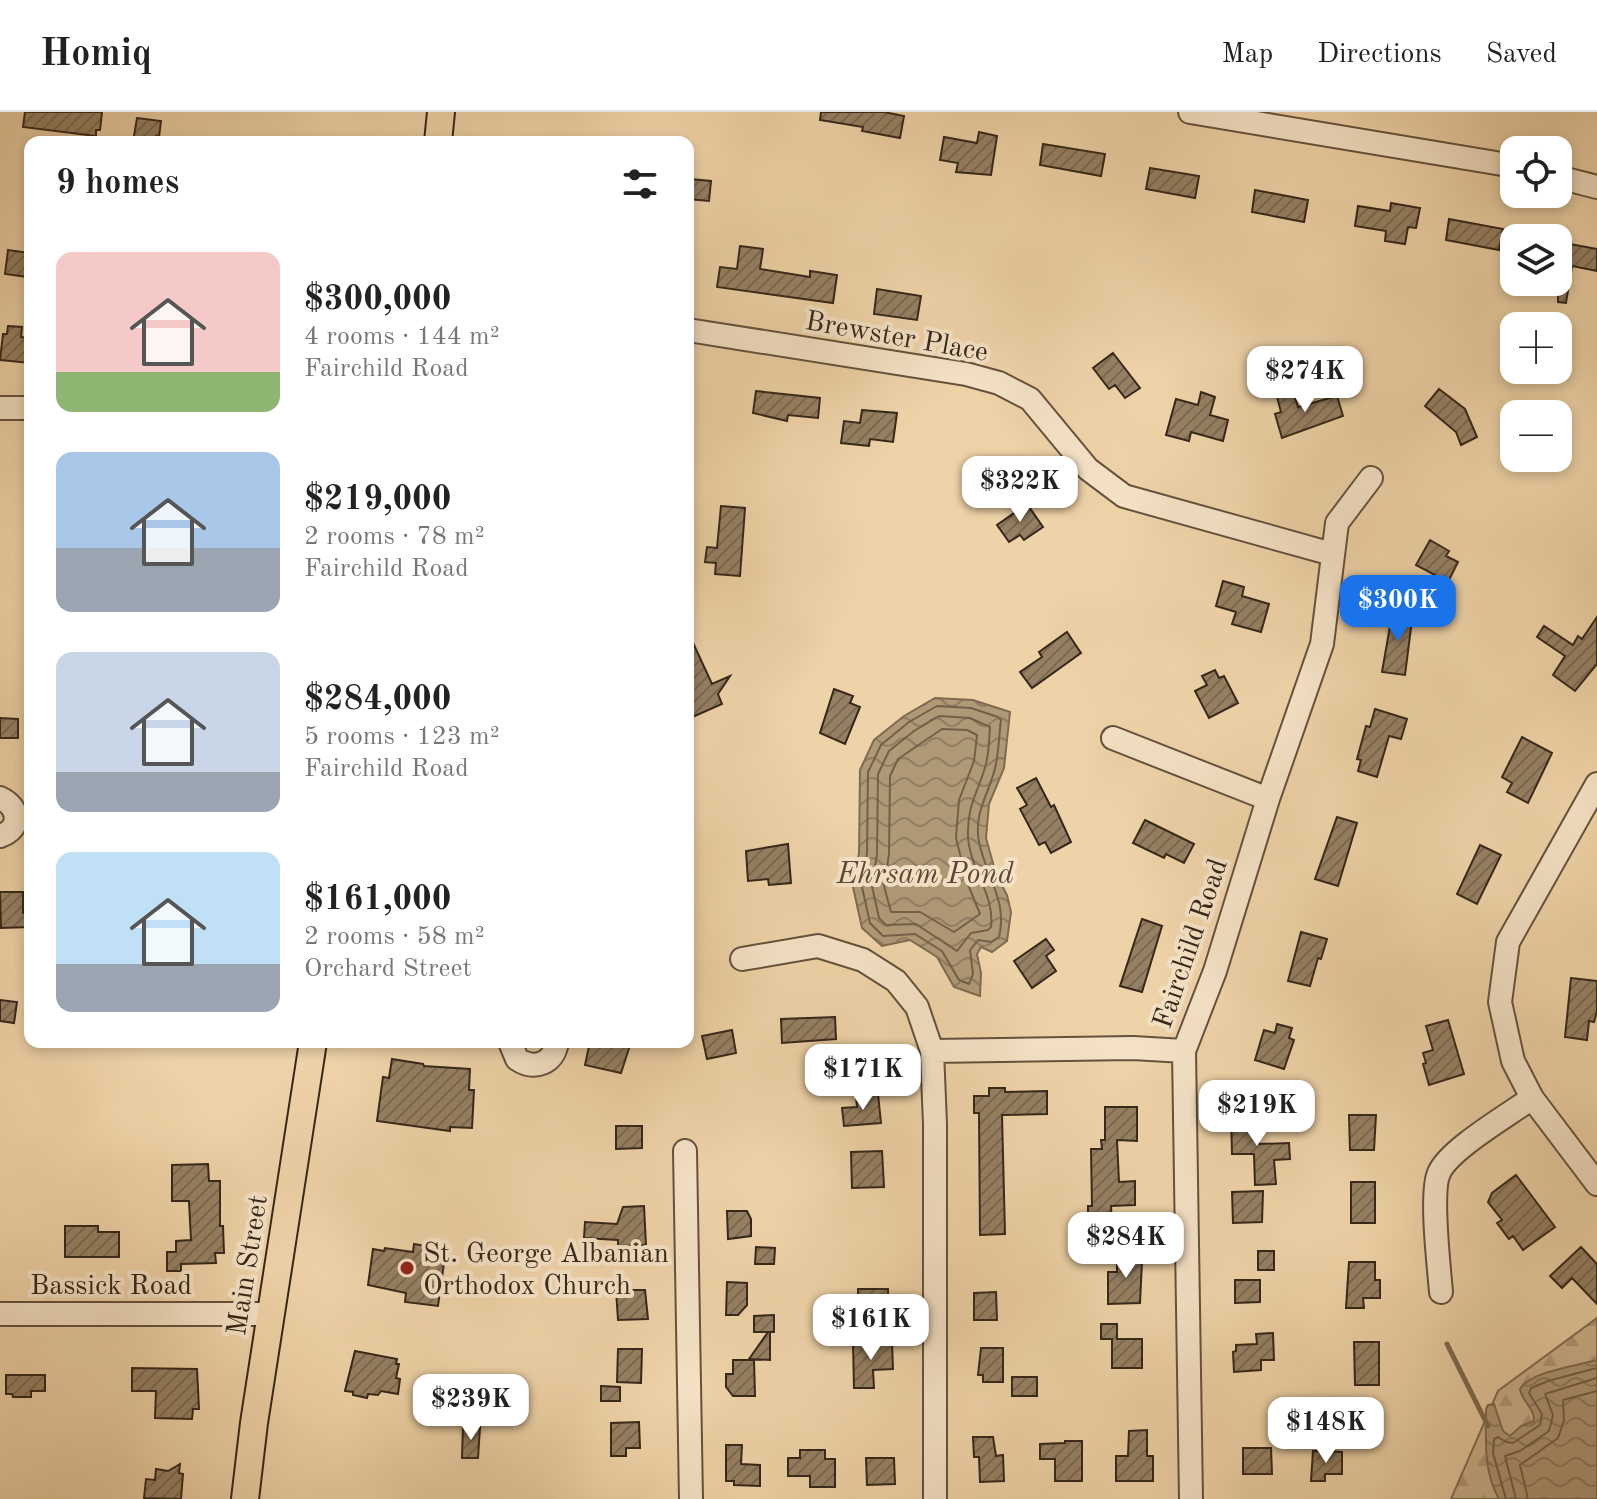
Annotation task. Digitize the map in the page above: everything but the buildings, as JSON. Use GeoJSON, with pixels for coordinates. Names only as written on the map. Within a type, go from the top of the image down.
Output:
{"type":"FeatureCollection","features":[{"type":"Feature","properties":{"kind":"main road"},"geometry":{"type":"LineString","coordinates":[[439,136],[441,112]]}},
{"type":"Feature","properties":{"kind":"main road","name":"Main Street"},"geometry":{"type":"LineString","coordinates":[[245,1499],[270,1314],[312,1048]]}},
{"type":"Feature","properties":{"kind":"street"},"geometry":{"type":"LineString","coordinates":[[1190,112],[1500,164]]}},
{"type":"Feature","properties":{"kind":"street"},"geometry":{"type":"LineString","coordinates":[[1572,181],[1597,187]]}},
{"type":"Feature","properties":{"kind":"street","name":"Brewster Place"},"geometry":{"type":"LineString","coordinates":[[694,331],[966,374],[999,383],[1030,399],[1088,469],[1124,496],[1332,554]]}},
{"type":"Feature","properties":{"kind":"street"},"geometry":{"type":"LineString","coordinates":[[0,408],[24,408]]}},
{"type":"Feature","properties":{"kind":"street","name":"Fairchild Road"},"geometry":{"type":"LineString","coordinates":[[1191,1499],[1184,1051],[1215,971],[1268,799],[1322,644],[1337,523],[1371,478]]}},
{"type":"Feature","properties":{"kind":"street"},"geometry":{"type":"LineString","coordinates":[[1113,738],[1268,799]]}},
{"type":"Feature","properties":{"kind":"street"},"geometry":{"type":"LineString","coordinates":[[1597,784],[1590,816],[1508,942],[1500,1002],[1513,1061],[1532,1098],[1597,1184]]}},
{"type":"Feature","properties":{"kind":"street"},"geometry":{"type":"LineString","coordinates":[[0,798],[15,811],[16,822],[13,830],[0,836]]}},
{"type":"Feature","properties":{"kind":"street"},"geometry":{"type":"LineString","coordinates":[[742,959],[818,946],[863,960],[896,981],[917,1007],[932,1051],[935,1124],[935,1499]]}},
{"type":"Feature","properties":{"kind":"street"},"geometry":{"type":"LineString","coordinates":[[511,1048],[517,1059],[531,1066],[547,1062],[555,1048]]}},
{"type":"Feature","properties":{"kind":"street"},"geometry":{"type":"LineString","coordinates":[[932,1051],[1133,1048],[1184,1051]]}},
{"type":"Feature","properties":{"kind":"street"},"geometry":{"type":"LineString","coordinates":[[1441,1292],[1436,1204],[1439,1172],[1458,1150],[1532,1098]]}},
{"type":"Feature","properties":{"kind":"street"},"geometry":{"type":"LineString","coordinates":[[685,1151],[691,1499]]}},
{"type":"Feature","properties":{"kind":"street","name":"Bassick Road"},"geometry":{"type":"LineString","coordinates":[[0,1314],[270,1314]]}},
{"type":"Feature","properties":{"kind":"green space"},"geometry":{"type":"Polygon","coordinates":[[[1597,1318],[1597,1499],[1451,1499],[1498,1391],[1597,1318]]]}},
{"type":"Feature","properties":{"kind":"water","name":"Ehrsam Pond"},"geometry":{"type":"Polygon","coordinates":[[[935,698],[973,700],[1010,712],[1004,768],[989,804],[986,838],[1011,912],[1007,941],[992,952],[981,947],[977,954],[981,973],[980,996],[954,987],[937,957],[910,940],[882,946],[862,928],[853,887],[859,853],[860,770],[874,740],[904,716],[935,698]]]}},
{"type":"Feature","properties":{"kind":"water"},"geometry":{"type":"Polygon","coordinates":[[[1597,1360],[1597,1499],[1499,1499],[1486,1455],[1488,1405],[1494,1404],[1503,1431],[1510,1436],[1521,1426],[1534,1421],[1520,1389],[1526,1383],[1544,1373],[1597,1360]]]}},
{"type":"Feature","properties":{"kind":"waterway"},"geometry":{"type":"LineString","coordinates":[[1447,1344],[1488,1426]]}},
{"type":"Feature","properties":{"kind":"place","name":"St. George Albanian Orthodox Church"},"geometry":{"type":"Point","coordinates":[407,1268]}}]}
